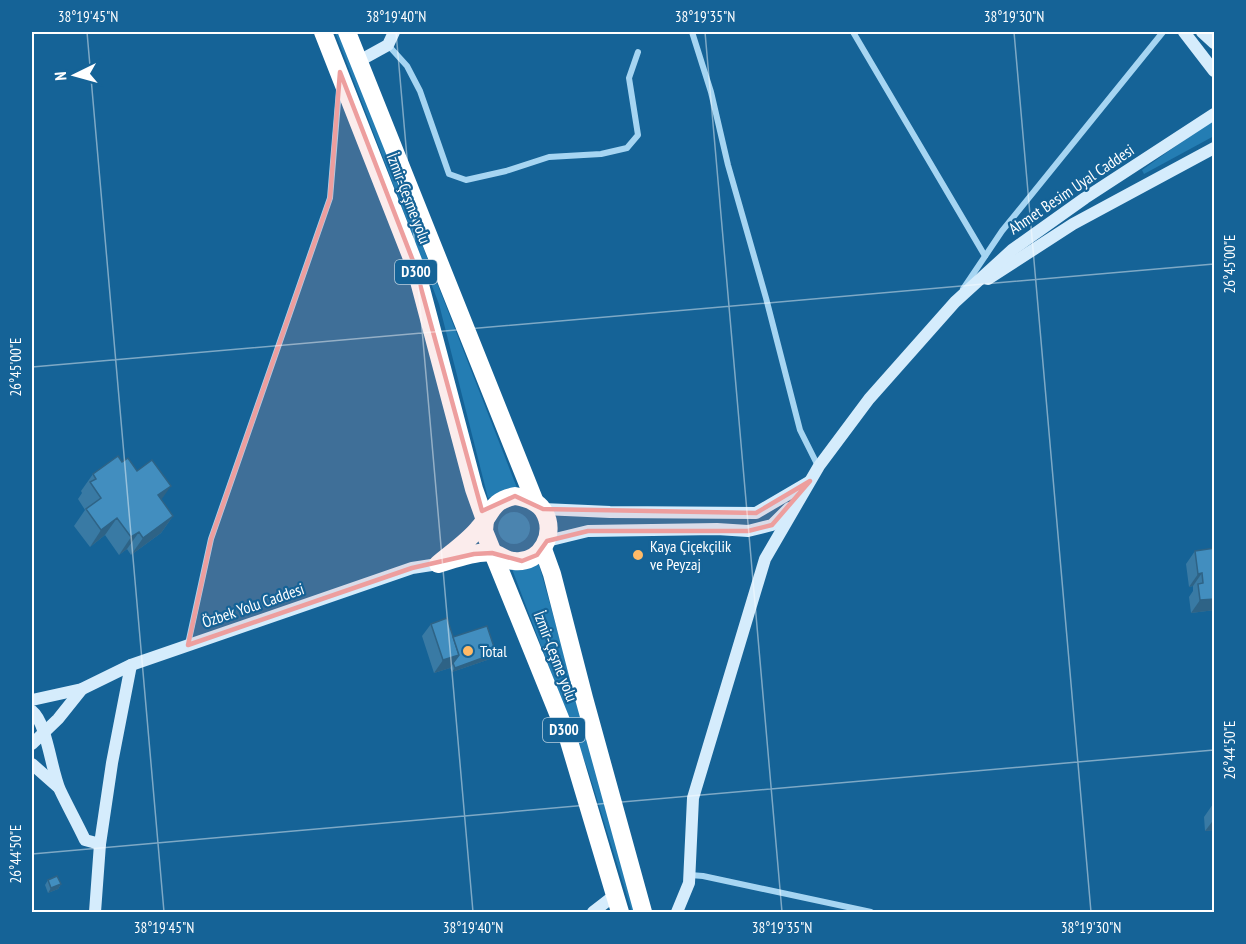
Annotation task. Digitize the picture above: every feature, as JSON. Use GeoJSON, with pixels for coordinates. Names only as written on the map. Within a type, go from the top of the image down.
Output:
{"type":"FeatureCollection","features":[{"type":"Feature","properties":{"kind":"highway","name":"İzmir-Çeşme yolu"},"geometry":{"type":"LineString","coordinates":[[323,32],[415,266],[474,489],[485,520]]}},
{"type":"Feature","properties":{"kind":"highway","name":"İzmir-Çeşme yolu"},"geometry":{"type":"LineString","coordinates":[[347,32],[539,505]]}},
{"type":"Feature","properties":{"kind":"highway"},"geometry":{"type":"LineString","coordinates":[[438,564],[478,530],[496,503],[515,496],[526,497],[539,505]]}},
{"type":"Feature","properties":{"kind":"highway","name":"D300"},"geometry":{"type":"LineString","coordinates":[[539,505],[548,519],[549,530],[545,545]]}},
{"type":"Feature","properties":{"kind":"highway","name":"D300"},"geometry":{"type":"LineString","coordinates":[[485,520],[484,531],[492,553]]}},
{"type":"Feature","properties":{"kind":"highway","name":"İzmir-Çeşme yolu"},"geometry":{"type":"LineString","coordinates":[[545,545],[584,698],[644,912]]}},
{"type":"Feature","properties":{"kind":"highway"},"geometry":{"type":"LineString","coordinates":[[438,564],[474,554],[492,553],[505,560],[522,561],[530,559],[545,545]]}},
{"type":"Feature","properties":{"kind":"highway","name":"İzmir-Çeşme yolu"},"geometry":{"type":"LineString","coordinates":[[492,553],[504,576],[568,738],[618,904]]}},
{"type":"Feature","properties":{"kind":"main road"},"geometry":{"type":"LineString","coordinates":[[359,61],[388,45],[394,32]]}},
{"type":"Feature","properties":{"kind":"main road"},"geometry":{"type":"LineString","coordinates":[[1184,32],[1215,71]]}},
{"type":"Feature","properties":{"kind":"main road"},"geometry":{"type":"LineString","coordinates":[[1202,32],[1215,43]]}},
{"type":"Feature","properties":{"kind":"main road","name":"Ahmet Besim Uyal Caddesi"},"geometry":{"type":"LineString","coordinates":[[810,481],[868,399],[955,302],[1012,250],[1085,198],[1215,114]]}},
{"type":"Feature","properties":{"kind":"main road","name":"Ahmet Besim Uyal Caddesi"},"geometry":{"type":"LineString","coordinates":[[955,302],[1073,224],[1215,148]]}},
{"type":"Feature","properties":{"kind":"main road"},"geometry":{"type":"LineString","coordinates":[[539,505],[610,512],[756,513],[810,481]]}},
{"type":"Feature","properties":{"kind":"main road"},"geometry":{"type":"LineString","coordinates":[[545,545],[588,531],[717,529],[748,531],[772,525],[788,510],[810,481]]}},
{"type":"Feature","properties":{"kind":"main road"},"geometry":{"type":"LineString","coordinates":[[676,912],[689,883],[693,798],[765,559],[810,481]]}},
{"type":"Feature","properties":{"kind":"main road","name":"Özbek Yolu Caddesi"},"geometry":{"type":"LineString","coordinates":[[82,689],[131,664],[412,568],[438,564]]}},
{"type":"Feature","properties":{"kind":"main road"},"geometry":{"type":"LineString","coordinates":[[95,912],[100,844],[112,763],[131,664]]}},
{"type":"Feature","properties":{"kind":"main road"},"geometry":{"type":"LineString","coordinates":[[32,700],[82,689]]}},
{"type":"Feature","properties":{"kind":"main road"},"geometry":{"type":"LineString","coordinates":[[32,744],[58,719],[82,689]]}},
{"type":"Feature","properties":{"kind":"main road"},"geometry":{"type":"LineString","coordinates":[[32,711],[36,714],[44,733],[59,788],[85,840],[100,844]]}},
{"type":"Feature","properties":{"kind":"main road"},"geometry":{"type":"LineString","coordinates":[[32,764],[59,788]]}},
{"type":"Feature","properties":{"kind":"main road"},"geometry":{"type":"LineString","coordinates":[[593,912],[618,904]]}},
{"type":"Feature","properties":{"kind":"street"},"geometry":{"type":"LineString","coordinates":[[692,32],[711,92],[728,165],[800,430],[819,466]]}},
{"type":"Feature","properties":{"kind":"street"},"geometry":{"type":"LineString","coordinates":[[853,32],[985,256]]}},
{"type":"Feature","properties":{"kind":"street"},"geometry":{"type":"LineString","coordinates":[[955,302],[1002,231],[1163,32]]}},
{"type":"Feature","properties":{"kind":"street"},"geometry":{"type":"LineString","coordinates":[[388,45],[407,66],[420,91],[449,174],[465,180],[506,171],[549,157],[601,154],[627,148],[638,135],[629,78],[638,52]]}},
{"type":"Feature","properties":{"kind":"street"},"geometry":{"type":"LineString","coordinates":[[188,645],[211,539],[330,198],[340,72]]}},
{"type":"Feature","properties":{"kind":"street"},"geometry":{"type":"LineString","coordinates":[[690,875],[871,912]]}},
{"type":"Feature","properties":{"kind":"highlighted area"},"geometry":{"type":"Polygon","coordinates":[[[340,72],[415,266],[482,511],[515,496],[543,509],[756,513],[810,481],[772,525],[748,531],[588,531],[547,541],[537,555],[522,561],[492,553],[474,554],[412,568],[188,645],[211,539],[330,198],[340,72]]]}},
{"type":"Feature","properties":{"kind":"shaded area"},"geometry":{"type":"Polygon","coordinates":[[[335,32],[338,32],[350,60],[517,488],[488,498],[439,304],[335,32]]]}},
{"type":"Feature","properties":{"kind":"shaded area"},"geometry":{"type":"Polygon","coordinates":[[[1214,119],[1214,136],[1144,174],[1142,170],[1214,119]]]}},
{"type":"Feature","properties":{"kind":"shaded area"},"geometry":{"type":"Polygon","coordinates":[[[514,512],[525,517],[530,528],[525,539],[514,544],[503,539],[498,528],[503,517],[514,512]]]}},
{"type":"Feature","properties":{"kind":"shaded area"},"geometry":{"type":"Polygon","coordinates":[[[538,561],[636,912],[632,912],[588,770],[512,569],[538,561]]]}},
{"type":"Feature","properties":{"kind":"building"},"geometry":{"type":"Polygon","coordinates":[[[118,456],[122,462],[128,458],[137,471],[152,460],[171,486],[158,495],[173,516],[143,538],[139,532],[131,537],[117,518],[101,530],[86,509],[101,498],[90,482],[96,479],[93,474],[118,456]]]}},
{"type":"Feature","properties":{"kind":"building"},"geometry":{"type":"Polygon","coordinates":[[[1215,548],[1215,599],[1200,600],[1198,584],[1203,583],[1202,573],[1198,574],[1195,551],[1215,548]]]}},
{"type":"Feature","properties":{"kind":"building"},"geometry":{"type":"Polygon","coordinates":[[[447,618],[459,655],[443,660],[431,624],[447,618]]]}},
{"type":"Feature","properties":{"kind":"building"},"geometry":{"type":"Polygon","coordinates":[[[487,626],[496,653],[455,668],[453,663],[459,655],[453,637],[487,626]]]}},
{"type":"Feature","properties":{"kind":"building"},"geometry":{"type":"Polygon","coordinates":[[[57,876],[61,884],[51,888],[48,880],[57,876]]]}},
{"type":"Feature","properties":{"kind":"place","name":"Kaya Çiçekçilik ve Peyzaj"},"geometry":{"type":"Point","coordinates":[638,555]}},
{"type":"Feature","properties":{"kind":"place","name":"Total"},"geometry":{"type":"Point","coordinates":[468,651]}}]}
